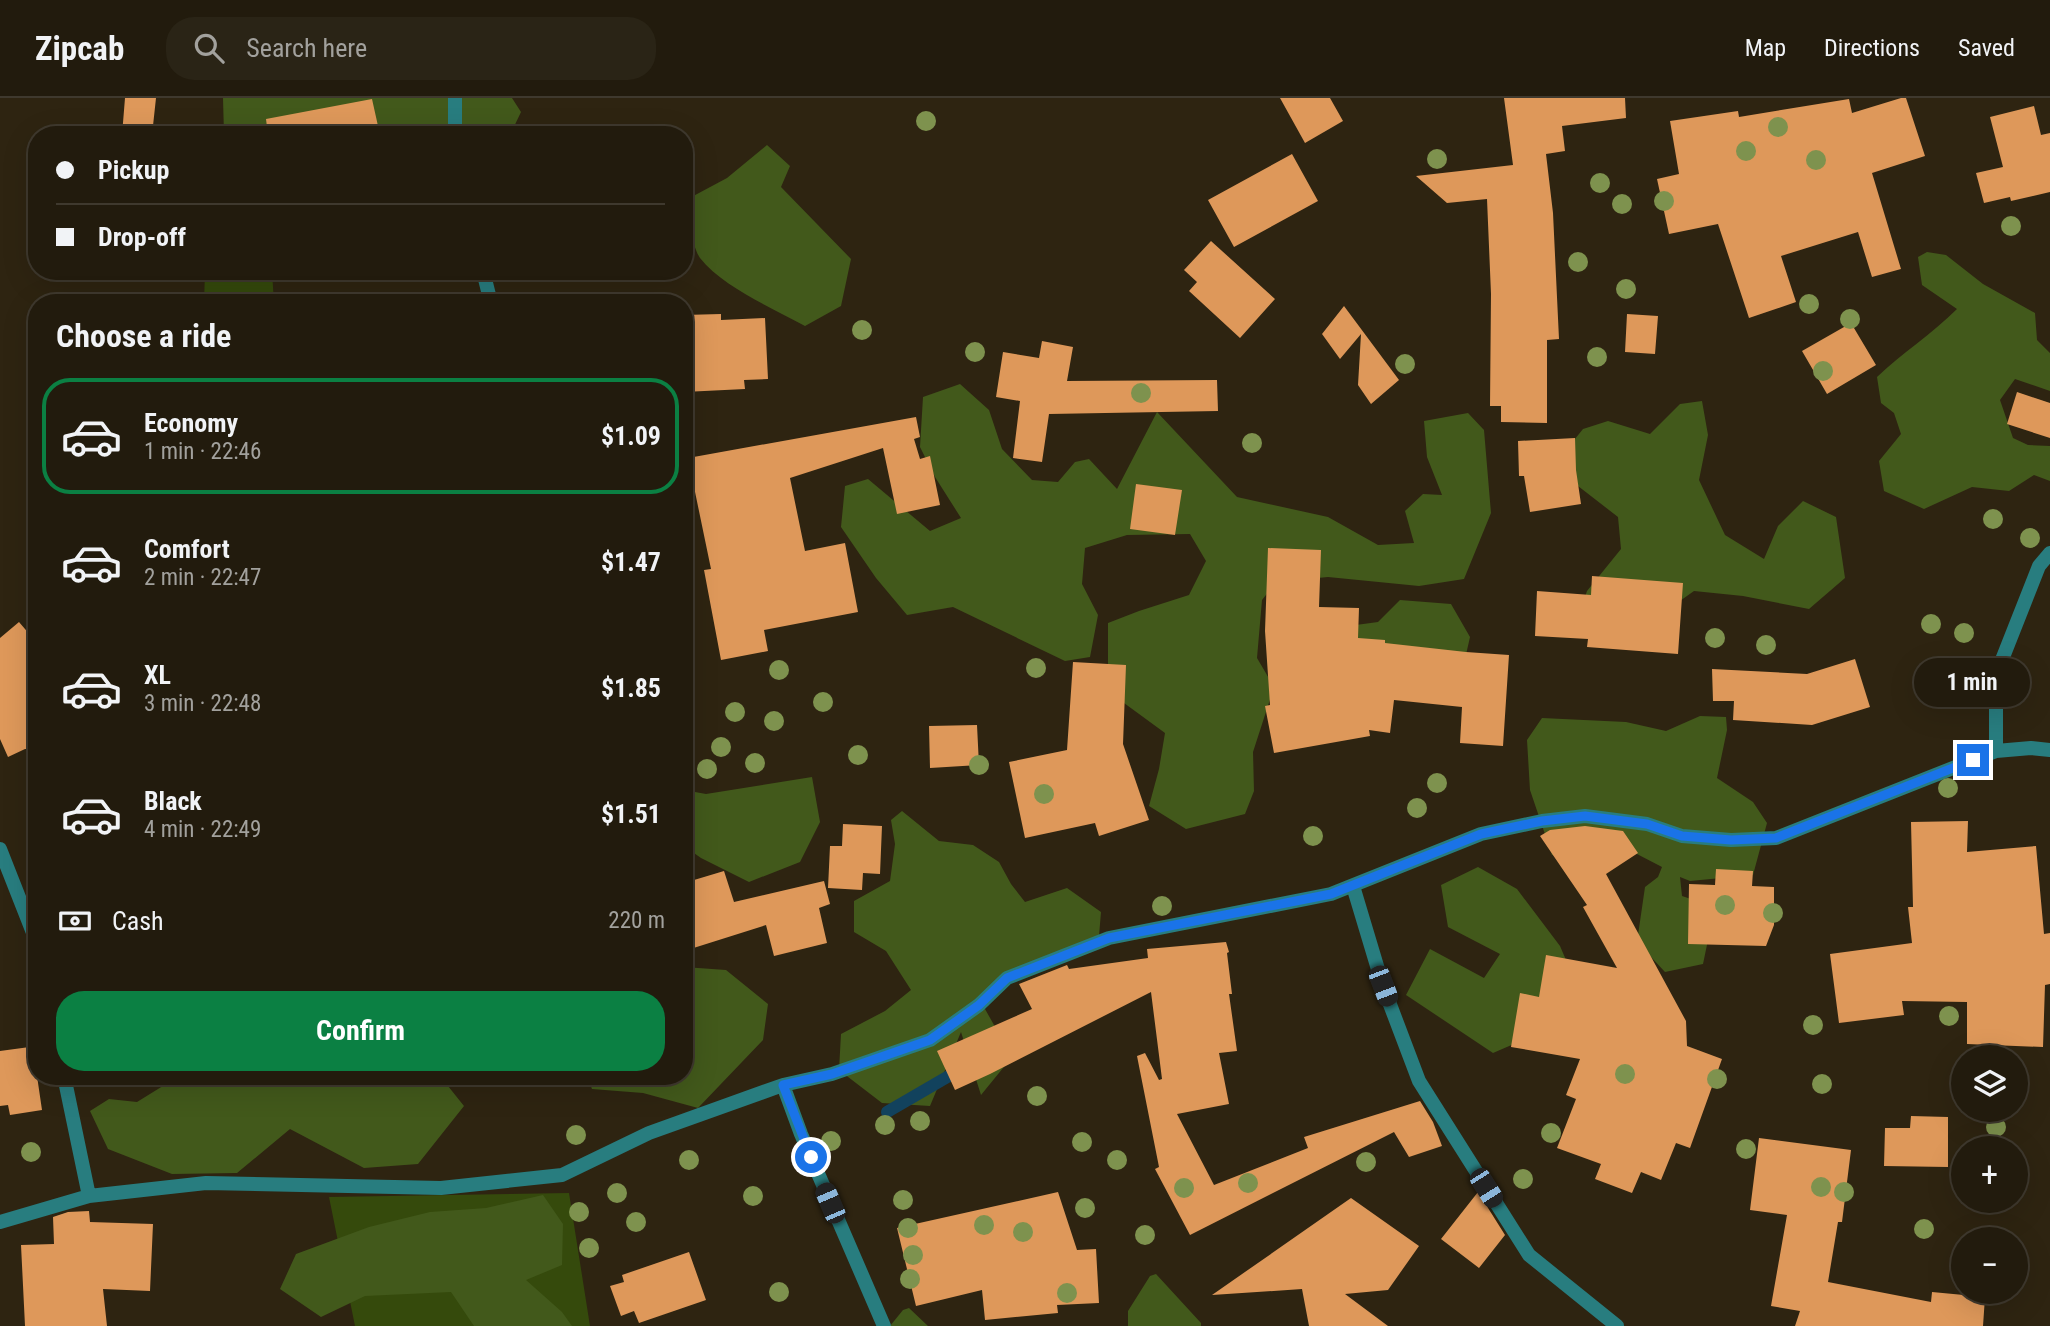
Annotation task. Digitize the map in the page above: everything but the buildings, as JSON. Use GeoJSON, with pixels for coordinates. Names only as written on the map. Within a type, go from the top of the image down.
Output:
{"type":"FeatureCollection","features":[{"type":"Feature","properties":{"kind":"street"},"geometry":{"type":"LineString","coordinates":[[455,98],[455,126]]}},
{"type":"Feature","properties":{"kind":"street"},"geometry":{"type":"LineString","coordinates":[[1996,751],[1996,675],[2039,566],[2050,553]]}},
{"type":"Feature","properties":{"kind":"street"},"geometry":{"type":"LineString","coordinates":[[0,1222],[89,1196],[210,1183],[441,1188],[562,1175],[649,1133],[783,1085],[832,1074],[930,1040],[979,1005],[1007,978],[1109,938],[1331,894],[1481,834],[1542,821],[1585,816],[1647,824],[1682,836],[1731,840],[1776,838],[1996,751],[2031,748],[2050,750]]}},
{"type":"Feature","properties":{"kind":"street"},"geometry":{"type":"LineString","coordinates":[[0,849],[28,917]]}},
{"type":"Feature","properties":{"kind":"street"},"geometry":{"type":"LineString","coordinates":[[1353,886],[1383,986],[1419,1081],[1529,1255],[1617,1326]]}},
{"type":"Feature","properties":{"kind":"street"},"geometry":{"type":"LineString","coordinates":[[66,1085],[89,1196]]}},
{"type":"Feature","properties":{"kind":"street"},"geometry":{"type":"LineString","coordinates":[[783,1085],[801,1135],[884,1326]]}},
{"type":"Feature","properties":{"kind":"green space"},"geometry":{"type":"Polygon","coordinates":[[[223,98],[512,98],[521,112],[514,126],[224,126],[223,98]]]}},
{"type":"Feature","properties":{"kind":"green space"},"geometry":{"type":"Polygon","coordinates":[[[767,145],[790,166],[781,187],[851,259],[841,306],[805,326],[721,278],[700,258],[693,242],[693,196],[727,178],[767,145]]]}},
{"type":"Feature","properties":{"kind":"green space"},"geometry":{"type":"Polygon","coordinates":[[[1927,252],[1946,255],[1983,284],[2035,313],[2037,340],[2050,353],[2050,391],[2015,379],[2000,400],[2013,438],[2028,445],[2050,446],[2050,481],[2034,475],[2009,491],[1972,487],[1924,509],[1884,491],[1879,461],[1901,434],[1894,413],[1881,403],[1877,377],[1957,309],[1922,285],[1918,257],[1927,252]]]}},
{"type":"Feature","properties":{"kind":"green space"},"geometry":{"type":"Polygon","coordinates":[[[205,280],[273,280],[273,294],[204,294],[205,280]]]}},
{"type":"Feature","properties":{"kind":"green space"},"geometry":{"type":"Polygon","coordinates":[[[960,384],[989,410],[1002,449],[1032,480],[1058,482],[1075,462],[1089,459],[1117,489],[1157,412],[1237,497],[1328,517],[1378,545],[1414,543],[1405,511],[1423,494],[1442,495],[1427,457],[1424,421],[1468,413],[1484,430],[1491,513],[1464,579],[1419,586],[1328,577],[1276,582],[1262,600],[1257,658],[1274,687],[1253,752],[1254,791],[1245,814],[1186,829],[1149,806],[1165,733],[1124,703],[1108,665],[1108,623],[1189,595],[1206,561],[1190,534],[1127,535],[1085,548],[1082,584],[1098,615],[1090,657],[1065,661],[953,607],[907,615],[876,578],[841,527],[845,486],[868,479],[930,531],[961,518],[920,447],[923,397],[960,384]]]}},
{"type":"Feature","properties":{"kind":"green space"},"geometry":{"type":"Polygon","coordinates":[[[1702,401],[1708,435],[1699,480],[1725,535],[1764,559],[1778,526],[1803,501],[1836,517],[1845,578],[1809,609],[1743,596],[1694,591],[1663,613],[1581,609],[1587,591],[1621,549],[1618,517],[1578,486],[1566,450],[1583,429],[1608,421],[1650,434],[1680,404],[1702,401]]]}},
{"type":"Feature","properties":{"kind":"green space"},"geometry":{"type":"Polygon","coordinates":[[[1400,600],[1451,604],[1470,637],[1458,690],[1435,696],[1341,627],[1378,622],[1400,600]]]}},
{"type":"Feature","properties":{"kind":"green space"},"geometry":{"type":"Polygon","coordinates":[[[1700,716],[1726,717],[1727,730],[1717,778],[1753,802],[1767,823],[1753,875],[1690,881],[1680,877],[1682,896],[1703,903],[1713,916],[1703,964],[1665,972],[1637,942],[1645,887],[1658,877],[1662,867],[1635,853],[1596,859],[1552,855],[1530,790],[1527,740],[1542,718],[1626,722],[1666,731],[1700,716]]]}},
{"type":"Feature","properties":{"kind":"green space"},"geometry":{"type":"Polygon","coordinates":[[[812,777],[820,822],[800,862],[749,882],[693,852],[693,792],[706,794],[812,777]]]}},
{"type":"Feature","properties":{"kind":"green space"},"geometry":{"type":"Polygon","coordinates":[[[902,811],[939,841],[973,845],[999,862],[1025,902],[1067,888],[1101,912],[1099,936],[992,986],[985,1009],[1012,1057],[981,1095],[961,1032],[930,1106],[882,1103],[839,1070],[841,1034],[885,1011],[911,990],[886,951],[854,932],[854,901],[890,881],[895,844],[891,820],[902,811]]]}},
{"type":"Feature","properties":{"kind":"green space"},"geometry":{"type":"Polygon","coordinates":[[[1478,867],[1517,889],[1560,946],[1581,995],[1530,1037],[1493,1053],[1406,995],[1430,949],[1484,978],[1500,954],[1448,927],[1441,885],[1478,867]]]}},
{"type":"Feature","properties":{"kind":"green space"},"geometry":{"type":"Polygon","coordinates":[[[693,968],[726,970],[768,1004],[763,1040],[698,1108],[643,1093],[592,1089],[590,1085],[693,1085],[693,968]]]}},
{"type":"Feature","properties":{"kind":"green space"},"geometry":{"type":"Polygon","coordinates":[[[164,1085],[447,1085],[464,1106],[418,1164],[364,1168],[290,1129],[237,1173],[172,1174],[108,1149],[90,1111],[109,1099],[137,1102],[164,1085]]]}},
{"type":"Feature","properties":{"kind":"green space"},"geometry":{"type":"Polygon","coordinates":[[[569,1193],[590,1326],[355,1326],[329,1197],[569,1193]]]}},
{"type":"Feature","properties":{"kind":"green space"},"geometry":{"type":"Polygon","coordinates":[[[543,1195],[563,1224],[562,1265],[526,1280],[562,1312],[572,1326],[474,1326],[451,1292],[365,1296],[321,1317],[280,1289],[296,1254],[369,1227],[430,1212],[486,1208],[543,1195]]]}},
{"type":"Feature","properties":{"kind":"green space"},"geometry":{"type":"Polygon","coordinates":[[[1156,1274],[1201,1326],[1128,1326],[1128,1311],[1150,1276],[1156,1274]]]}},
{"type":"Feature","properties":{"kind":"green space"},"geometry":{"type":"Polygon","coordinates":[[[909,1308],[928,1326],[890,1326],[903,1310],[909,1308]]]}},
{"type":"Feature","properties":{"kind":"waterway"},"geometry":{"type":"LineString","coordinates":[[887,1112],[961,1069]]}},
{"type":"Feature","properties":{"kind":"route"},"geometry":{"type":"LineString","coordinates":[[811,1157],[783,1085],[832,1074],[930,1040],[979,1005],[1007,978],[1109,938],[1331,894],[1481,834],[1542,821],[1585,816],[1647,824],[1682,836],[1731,840],[1776,838],[1973,760]]}}]}
